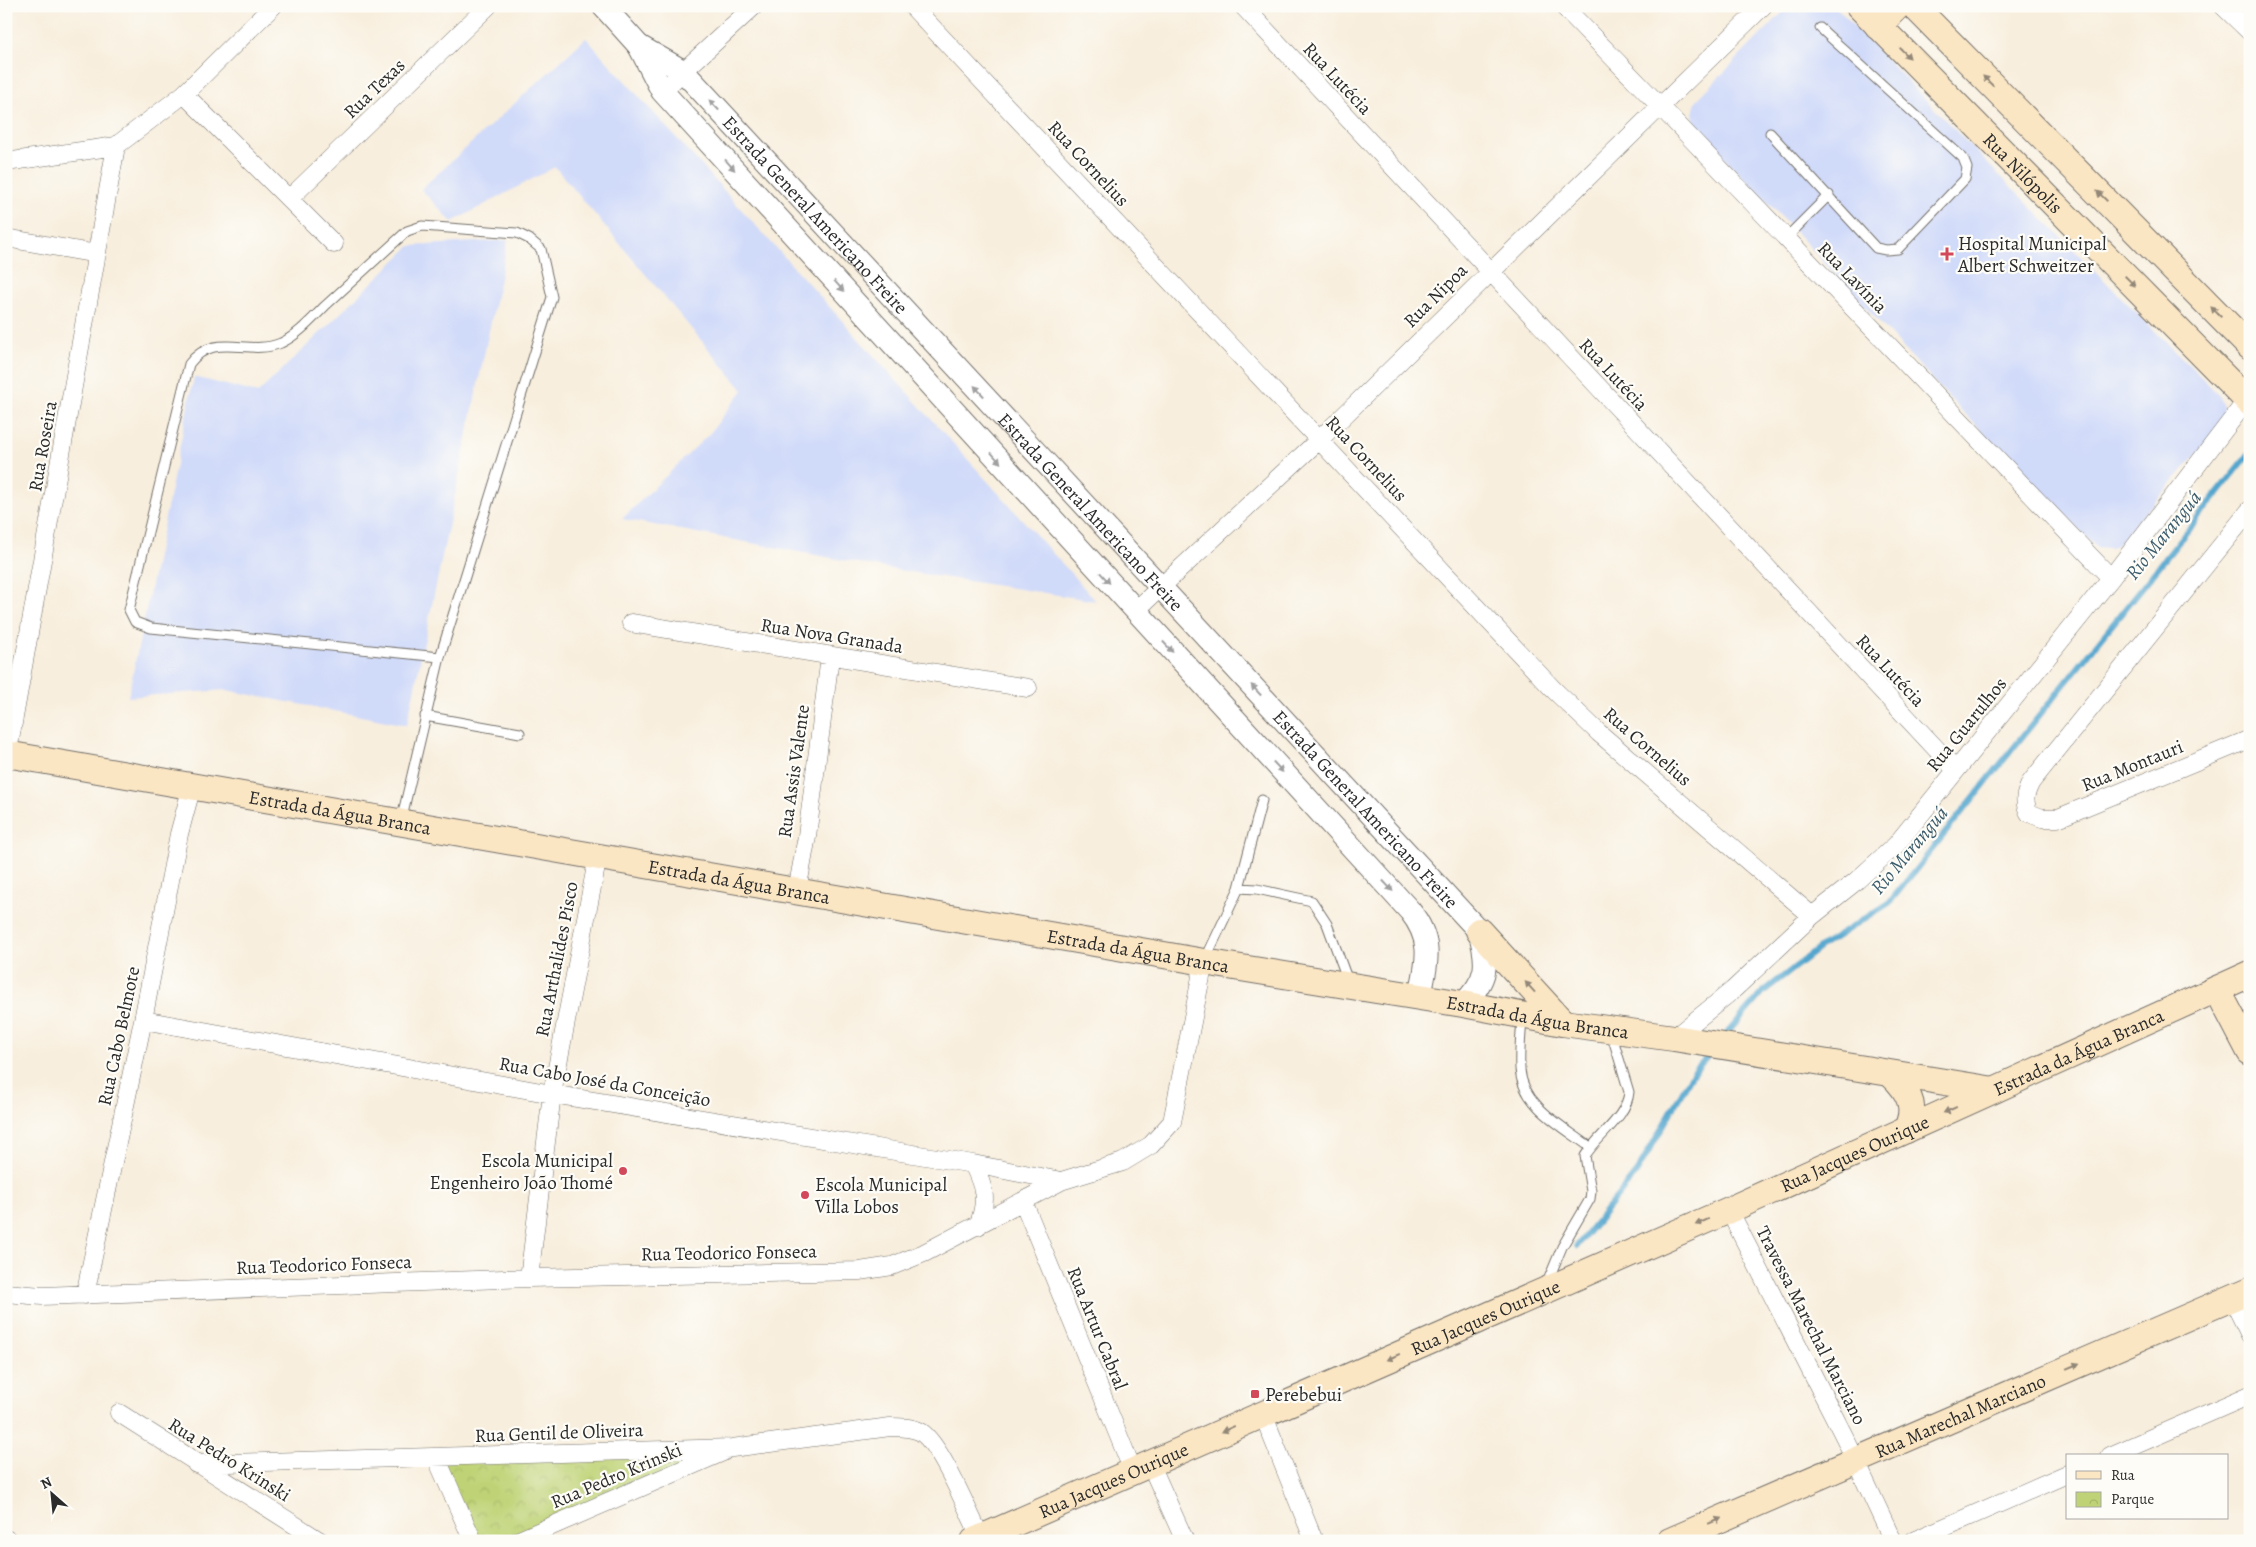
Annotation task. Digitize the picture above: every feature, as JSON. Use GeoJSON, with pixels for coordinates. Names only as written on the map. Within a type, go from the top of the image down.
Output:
{"type":"FeatureCollection","features":[{"type":"Feature","properties":{"kind":"main road","name":"Rua Nilópolis"},"geometry":{"type":"LineString","coordinates":[[1858,6],[2249,400]]}},
{"type":"Feature","properties":{"kind":"main road"},"geometry":{"type":"LineString","coordinates":[[1878,26],[1898,6]]}},
{"type":"Feature","properties":{"kind":"main road","name":"Rua Nilópolis"},"geometry":{"type":"LineString","coordinates":[[1914,6],[2250,347]]}},
{"type":"Feature","properties":{"kind":"main road"},"geometry":{"type":"LineString","coordinates":[[2000,150],[2029,122]]}},
{"type":"Feature","properties":{"kind":"main road","name":"Estrada da Água Branca"},"geometry":{"type":"LineString","coordinates":[[7,756],[192,786],[400,824],[598,856],[1204,962],[1420,996],[1563,1023],[1683,1039],[1892,1075],[1994,1090],[2250,974]]}},
{"type":"Feature","properties":{"kind":"main road"},"geometry":{"type":"LineString","coordinates":[[1479,931],[1563,1023]]}},
{"type":"Feature","properties":{"kind":"main road"},"geometry":{"type":"LineString","coordinates":[[2217,989],[2250,1052]]}},
{"type":"Feature","properties":{"kind":"main road"},"geometry":{"type":"LineString","coordinates":[[1892,1075],[1904,1087],[1912,1107],[1911,1120],[1906,1130]]}},
{"type":"Feature","properties":{"kind":"main road","name":"Rua Jacques Ourique"},"geometry":{"type":"LineString","coordinates":[[977,1539],[1730,1210],[1994,1090]]}},
{"type":"Feature","properties":{"kind":"main road","name":"Rua Marechal Marciano"},"geometry":{"type":"LineString","coordinates":[[1670,1541],[2241,1294]]}},
{"type":"Feature","properties":{"kind":"street"},"geometry":{"type":"LineString","coordinates":[[6,162],[116,146],[184,94],[273,6]]}},
{"type":"Feature","properties":{"kind":"street","name":"Rua Texas"},"geometry":{"type":"LineString","coordinates":[[289,199],[488,6]]}},
{"type":"Feature","properties":{"kind":"street","name":"Estrada General Americano Freire"},"geometry":{"type":"LineString","coordinates":[[603,6],[639,46],[662,90],[1418,921],[1428,953],[1420,996]]}},
{"type":"Feature","properties":{"kind":"street"},"geometry":{"type":"LineString","coordinates":[[662,90],[754,6]]}},
{"type":"Feature","properties":{"kind":"street","name":"Rua Cornelius"},"geometry":{"type":"LineString","coordinates":[[912,6],[1552,688],[1599,733],[1812,916]]}},
{"type":"Feature","properties":{"kind":"street","name":"Rua Lutécia"},"geometry":{"type":"LineString","coordinates":[[1243,6],[1489,272],[1955,769]]}},
{"type":"Feature","properties":{"kind":"street","name":"Rua Lavínia"},"geometry":{"type":"LineString","coordinates":[[1563,6],[2110,578]]}},
{"type":"Feature","properties":{"kind":"street","name":"Rua Nipoa"},"geometry":{"type":"LineString","coordinates":[[1135,611],[1162,588],[1320,439],[1763,6]]}},
{"type":"Feature","properties":{"kind":"street"},"geometry":{"type":"LineString","coordinates":[[2224,6],[2250,32]]}},
{"type":"Feature","properties":{"kind":"street","name":"Estrada General Americano Freire"},"geometry":{"type":"LineString","coordinates":[[639,46],[683,71],[1479,931],[1485,950],[1486,969],[1479,986],[1463,1004]]}},
{"type":"Feature","properties":{"kind":"street"},"geometry":{"type":"LineString","coordinates":[[184,94],[334,244]]}},
{"type":"Feature","properties":{"kind":"street","name":"Rua Roseira"},"geometry":{"type":"LineString","coordinates":[[7,756],[116,146]]}},
{"type":"Feature","properties":{"kind":"street"},"geometry":{"type":"LineString","coordinates":[[6,238],[98,254]]}},
{"type":"Feature","properties":{"kind":"street","name":"Rua Guarulhos"},"geometry":{"type":"LineString","coordinates":[[1683,1039],[1812,916],[1855,882],[1896,845],[2110,578],[2249,400]]}},
{"type":"Feature","properties":{"kind":"street","name":"Rua Montauri"},"geometry":{"type":"LineString","coordinates":[[2250,510],[2031,782],[2025,794],[2024,803],[2029,813],[2042,818],[2058,818],[2250,739]]}},
{"type":"Feature","properties":{"kind":"street","name":"Rua Nova Granada"},"geometry":{"type":"LineString","coordinates":[[630,623],[1028,688]]}},
{"type":"Feature","properties":{"kind":"street","name":"Rua Assis Valente"},"geometry":{"type":"LineString","coordinates":[[797,891],[807,836],[830,657]]}},
{"type":"Feature","properties":{"kind":"street","name":"Rua Cabo Belmote"},"geometry":{"type":"LineString","coordinates":[[85,1295],[143,1020],[179,834],[192,786]]}},
{"type":"Feature","properties":{"kind":"street","name":"Rua Arthalides Pisco"},"geometry":{"type":"LineString","coordinates":[[529,1278],[552,1094],[598,856]]}},
{"type":"Feature","properties":{"kind":"street","name":"Rua Teodorico Fonseca"},"geometry":{"type":"LineString","coordinates":[[6,1293],[42,1296],[85,1295],[529,1278],[860,1271],[892,1266],[978,1226],[1061,1181],[1123,1162],[1151,1145],[1172,1122],[1204,962]]}},
{"type":"Feature","properties":{"kind":"street","name":"Rua Cabo José da Conceição"},"geometry":{"type":"LineString","coordinates":[[143,1020],[552,1094],[973,1164],[1061,1181]]}},
{"type":"Feature","properties":{"kind":"street"},"geometry":{"type":"LineString","coordinates":[[973,1164],[985,1194],[984,1210],[978,1226]]}},
{"type":"Feature","properties":{"kind":"street","name":"Rua Artur Cabral"},"geometry":{"type":"LineString","coordinates":[[1023,1201],[1142,1467],[1185,1541]]}},
{"type":"Feature","properties":{"kind":"street","name":"Travessa Marechal Marciano"},"geometry":{"type":"LineString","coordinates":[[1730,1210],[1856,1460],[1893,1541]]}},
{"type":"Feature","properties":{"kind":"street"},"geometry":{"type":"LineString","coordinates":[[2241,1294],[2250,1335]]}},
{"type":"Feature","properties":{"kind":"street"},"geometry":{"type":"LineString","coordinates":[[2115,1454],[2250,1396]]}},
{"type":"Feature","properties":{"kind":"street","name":"Rua Pedro Krinski"},"geometry":{"type":"LineString","coordinates":[[119,1413],[196,1464],[320,1541]]}},
{"type":"Feature","properties":{"kind":"street"},"geometry":{"type":"LineString","coordinates":[[1263,1414],[1314,1541]]}},
{"type":"Feature","properties":{"kind":"street","name":"Rua Gentil de Oliveira"},"geometry":{"type":"LineString","coordinates":[[196,1464],[732,1448],[890,1427],[906,1428],[921,1432],[943,1462],[977,1539]]}},
{"type":"Feature","properties":{"kind":"street","name":"Rua Pedro Krinski"},"geometry":{"type":"LineString","coordinates":[[516,1541],[732,1448]]}},
{"type":"Feature","properties":{"kind":"street"},"geometry":{"type":"LineString","coordinates":[[436,1457],[474,1541]]}},
{"type":"Feature","properties":{"kind":"street"},"geometry":{"type":"LineString","coordinates":[[1912,1541],[2066,1474]]}},
{"type":"Feature","properties":{"kind":"lane"},"geometry":{"type":"LineString","coordinates":[[1770,133],[1829,194],[1876,248],[1886,250],[1898,249],[1965,178],[1967,168],[1963,158],[1820,28]]}},
{"type":"Feature","properties":{"kind":"lane"},"geometry":{"type":"LineString","coordinates":[[1786,238],[1829,194]]}},
{"type":"Feature","properties":{"kind":"lane"},"geometry":{"type":"LineString","coordinates":[[400,824],[440,658],[552,297],[541,249],[529,239],[517,233],[422,226],[407,231],[301,329],[281,342],[262,348],[213,346],[198,353],[189,364],[129,610],[135,622],[151,628],[440,658]]}},
{"type":"Feature","properties":{"kind":"lane"},"geometry":{"type":"LineString","coordinates":[[426,716],[520,733]]}},
{"type":"Feature","properties":{"kind":"lane"},"geometry":{"type":"LineString","coordinates":[[1204,962],[1240,888],[1262,800]]}},
{"type":"Feature","properties":{"kind":"lane"},"geometry":{"type":"LineString","coordinates":[[1240,888],[1257,889],[1312,901],[1327,924],[1350,986]]}},
{"type":"Feature","properties":{"kind":"lane"},"geometry":{"type":"LineString","coordinates":[[1522,1015],[1520,1070],[1526,1092],[1537,1106],[1590,1147]]}},
{"type":"Feature","properties":{"kind":"lane"},"geometry":{"type":"LineString","coordinates":[[1544,1291],[1562,1247],[1590,1199],[1592,1191],[1585,1156],[1590,1147],[1623,1110],[1629,1100],[1629,1092],[1610,1029]]}},
{"type":"Feature","properties":{"kind":"shaded area","name":"Hospital Municipal Albert Schweitzer"},"geometry":{"type":"Polygon","coordinates":[[[1789,6],[1835,6],[1987,163],[2219,395],[2226,411],[2225,422],[2119,543],[2112,548],[2096,547],[1952,401],[1794,230],[1697,130],[1693,114],[1696,101],[1789,6]]]}},
{"type":"Feature","properties":{"kind":"shaded area"},"geometry":{"type":"Polygon","coordinates":[[[586,38],[1096,601],[891,569],[622,519],[710,433],[743,390],[555,167],[452,222],[421,189],[586,38]]]}},
{"type":"Feature","properties":{"kind":"shaded area"},"geometry":{"type":"Polygon","coordinates":[[[508,240],[407,725],[226,690],[128,697],[194,377],[258,393],[410,246],[508,240]]]}},
{"type":"Feature","properties":{"kind":"green space"},"geometry":{"type":"Polygon","coordinates":[[[732,1448],[517,1541],[473,1541],[436,1457],[732,1448]]]}},
{"type":"Feature","properties":{"kind":"waterway","name":"Rio Maranguá"},"geometry":{"type":"LineString","coordinates":[[1722,1039],[1763,992],[1822,946],[1889,903],[2250,453]]}},
{"type":"Feature","properties":{"kind":"waterway","name":"Rio Maranguá"},"geometry":{"type":"LineString","coordinates":[[1577,1246],[1637,1172],[1693,1073],[1712,1051]]}},
{"type":"Feature","properties":{"kind":"place","name":"Hospital Municipal Albert Schweitzer"},"geometry":{"type":"Point","coordinates":[1947,254]}},
{"type":"Feature","properties":{"kind":"place","name":"Escola Municipal Engenheiro João Thomé"},"geometry":{"type":"Point","coordinates":[623,1171]}},
{"type":"Feature","properties":{"kind":"place","name":"Escola Municipal Villa Lobos"},"geometry":{"type":"Point","coordinates":[805,1195]}},
{"type":"Feature","properties":{"kind":"place","name":"Perebebui"},"geometry":{"type":"Point","coordinates":[1255,1394]}}]}
